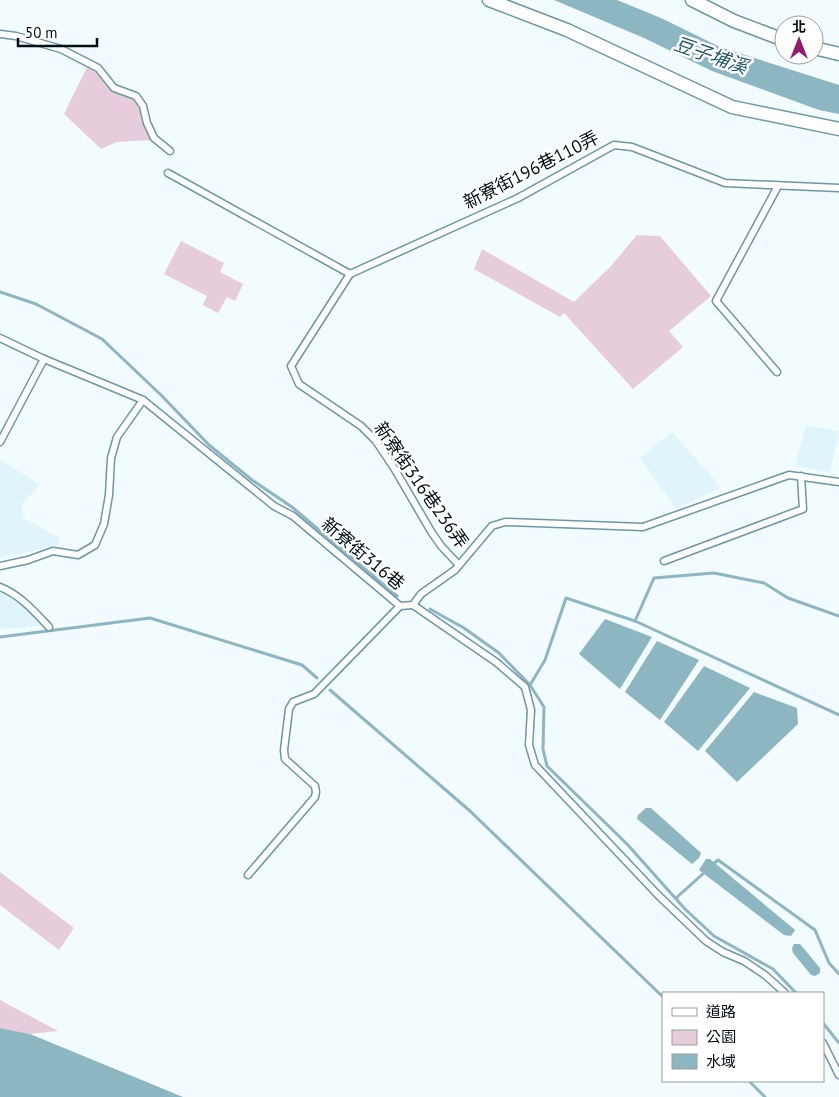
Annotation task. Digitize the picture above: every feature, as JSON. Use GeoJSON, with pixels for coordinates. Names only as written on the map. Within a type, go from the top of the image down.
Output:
{"type":"FeatureCollection","features":[{"type":"Feature","properties":{"kind":"street"},"geometry":{"type":"LineString","coordinates":[[488,0],[567,30],[732,107],[839,129]]}},
{"type":"Feature","properties":{"kind":"street"},"geometry":{"type":"LineString","coordinates":[[692,0],[734,21],[774,36]]}},
{"type":"Feature","properties":{"kind":"street"},"geometry":{"type":"LineString","coordinates":[[824,50],[839,54]]}},
{"type":"Feature","properties":{"kind":"lane"},"geometry":{"type":"LineString","coordinates":[[0,34],[16,36],[61,49],[98,68],[114,88],[136,96],[143,106],[154,138],[170,151]]}},
{"type":"Feature","properties":{"kind":"lane","name":"新寮街196巷110弄"},"geometry":{"type":"LineString","coordinates":[[350,274],[518,198],[614,145],[632,147],[725,183],[839,188]]}},
{"type":"Feature","properties":{"kind":"lane"},"geometry":{"type":"LineString","coordinates":[[168,173],[350,274]]}},
{"type":"Feature","properties":{"kind":"lane"},"geometry":{"type":"LineString","coordinates":[[776,372],[716,301],[778,186]]}},
{"type":"Feature","properties":{"kind":"lane","name":"新寮街316巷236弄"},"geometry":{"type":"LineString","coordinates":[[350,274],[291,366],[294,375],[299,384],[361,426],[376,441],[432,533],[442,547],[460,565]]}},
{"type":"Feature","properties":{"kind":"lane","name":"新寮街316巷"},"geometry":{"type":"LineString","coordinates":[[0,338],[44,359],[143,400],[274,506],[293,516],[400,606],[413,604],[420,594],[455,570],[492,526],[505,522],[644,527],[789,475],[839,482]]}},
{"type":"Feature","properties":{"kind":"lane"},"geometry":{"type":"LineString","coordinates":[[0,442],[44,359]]}},
{"type":"Feature","properties":{"kind":"lane"},"geometry":{"type":"LineString","coordinates":[[0,566],[28,560],[53,551],[78,555],[95,546],[104,524],[109,495],[111,458],[117,437],[143,400]]}},
{"type":"Feature","properties":{"kind":"lane"},"geometry":{"type":"LineString","coordinates":[[664,561],[803,509],[801,476]]}},
{"type":"Feature","properties":{"kind":"lane"},"geometry":{"type":"LineString","coordinates":[[0,587],[10,591],[29,606],[49,627]]}},
{"type":"Feature","properties":{"kind":"lane"},"geometry":{"type":"LineString","coordinates":[[413,604],[496,662],[525,687],[531,710],[529,745],[535,765],[658,895],[706,941],[723,952],[744,961],[784,992]]}},
{"type":"Feature","properties":{"kind":"lane"},"geometry":{"type":"LineString","coordinates":[[248,874],[315,798],[315,786],[285,759],[284,750],[289,709],[294,702],[314,694],[400,606]]}},
{"type":"Feature","properties":{"kind":"lane"},"geometry":{"type":"LineString","coordinates":[[824,1045],[839,1075]]}},
{"type":"Feature","properties":{"kind":"shaded area"},"geometry":{"type":"Polygon","coordinates":[[[806,425],[839,431],[830,472],[795,466],[806,425]]]}},
{"type":"Feature","properties":{"kind":"shaded area"},"geometry":{"type":"Polygon","coordinates":[[[672,432],[721,487],[676,509],[640,458],[672,432]]]}},
{"type":"Feature","properties":{"kind":"shaded area"},"geometry":{"type":"Polygon","coordinates":[[[0,459],[40,485],[22,504],[23,518],[60,538],[58,545],[0,558],[0,459]]]}},
{"type":"Feature","properties":{"kind":"shaded area"},"geometry":{"type":"Polygon","coordinates":[[[0,591],[13,598],[41,626],[0,629],[0,591]]]}},
{"type":"Feature","properties":{"kind":"green space"},"geometry":{"type":"Polygon","coordinates":[[[88,65],[111,88],[134,96],[152,140],[117,142],[101,149],[64,114],[88,65]]]}},
{"type":"Feature","properties":{"kind":"green space"},"geometry":{"type":"Polygon","coordinates":[[[637,235],[660,236],[711,296],[669,331],[683,347],[633,389],[564,313],[560,317],[474,269],[482,249],[574,302],[611,266],[637,235]]]}},
{"type":"Feature","properties":{"kind":"green space"},"geometry":{"type":"Polygon","coordinates":[[[181,241],[224,263],[220,272],[243,284],[235,301],[227,297],[218,313],[203,305],[207,296],[164,274],[181,241]]]}},
{"type":"Feature","properties":{"kind":"green space"},"geometry":{"type":"Polygon","coordinates":[[[0,872],[74,928],[59,950],[0,905],[0,872]]]}},
{"type":"Feature","properties":{"kind":"green space"},"geometry":{"type":"Polygon","coordinates":[[[0,1000],[58,1031],[30,1034],[0,1028],[0,1000]]]}},
{"type":"Feature","properties":{"kind":"water","name":"豆子埔溪"},"geometry":{"type":"Polygon","coordinates":[[[554,0],[617,0],[661,18],[720,47],[839,85],[839,114],[819,110],[712,71],[644,38],[554,0]]]}},
{"type":"Feature","properties":{"kind":"water"},"geometry":{"type":"Polygon","coordinates":[[[605,619],[652,637],[620,689],[579,654],[605,619]]]}},
{"type":"Feature","properties":{"kind":"water"},"geometry":{"type":"Polygon","coordinates":[[[657,641],[699,660],[660,720],[625,692],[657,641]]]}},
{"type":"Feature","properties":{"kind":"water"},"geometry":{"type":"Polygon","coordinates":[[[704,666],[750,688],[698,751],[664,722],[704,666]]]}},
{"type":"Feature","properties":{"kind":"water"},"geometry":{"type":"Polygon","coordinates":[[[754,692],[797,708],[798,724],[737,782],[705,751],[754,692]]]}},
{"type":"Feature","properties":{"kind":"water"},"geometry":{"type":"Polygon","coordinates":[[[646,808],[651,808],[701,853],[699,858],[692,864],[637,819],[638,815],[646,808]]]}},
{"type":"Feature","properties":{"kind":"water"},"geometry":{"type":"Polygon","coordinates":[[[706,859],[710,859],[795,930],[791,936],[784,935],[699,870],[706,859]]]}},
{"type":"Feature","properties":{"kind":"water"},"geometry":{"type":"Polygon","coordinates":[[[794,944],[800,944],[820,968],[820,973],[815,976],[811,975],[793,953],[792,948],[794,944]]]}},
{"type":"Feature","properties":{"kind":"water"},"geometry":{"type":"Polygon","coordinates":[[[0,1028],[30,1034],[183,1097],[0,1097],[0,1028]]]}},
{"type":"Feature","properties":{"kind":"waterway"},"geometry":{"type":"LineString","coordinates":[[0,292],[36,304],[102,339],[161,395],[209,445],[252,480],[292,507],[397,596]]}},
{"type":"Feature","properties":{"kind":"waterway"},"geometry":{"type":"LineString","coordinates":[[530,685],[545,660],[566,598],[635,621],[654,578],[714,573],[764,583],[788,598],[839,616]]}},
{"type":"Feature","properties":{"kind":"waterway"},"geometry":{"type":"LineString","coordinates":[[430,609],[464,628],[499,653],[530,685],[544,707],[543,749],[547,766],[627,844],[685,909],[714,936],[773,969],[795,992]]}},
{"type":"Feature","properties":{"kind":"waterway"},"geometry":{"type":"LineString","coordinates":[[0,637],[150,618],[302,665],[317,678]]}},
{"type":"Feature","properties":{"kind":"waterway"},"geometry":{"type":"LineString","coordinates":[[635,621],[839,715]]}},
{"type":"Feature","properties":{"kind":"waterway"},"geometry":{"type":"LineString","coordinates":[[330,690],[470,811],[662,996]]}},
{"type":"Feature","properties":{"kind":"waterway"},"geometry":{"type":"LineString","coordinates":[[713,864],[718,860],[815,930],[829,963],[839,974]]}},
{"type":"Feature","properties":{"kind":"waterway"},"geometry":{"type":"LineString","coordinates":[[676,898],[705,872]]}},
{"type":"Feature","properties":{"kind":"waterway"},"geometry":{"type":"LineString","coordinates":[[824,1024],[839,1043]]}},
{"type":"Feature","properties":{"kind":"waterway"},"geometry":{"type":"LineString","coordinates":[[750,1082],[765,1097]]}}]}
